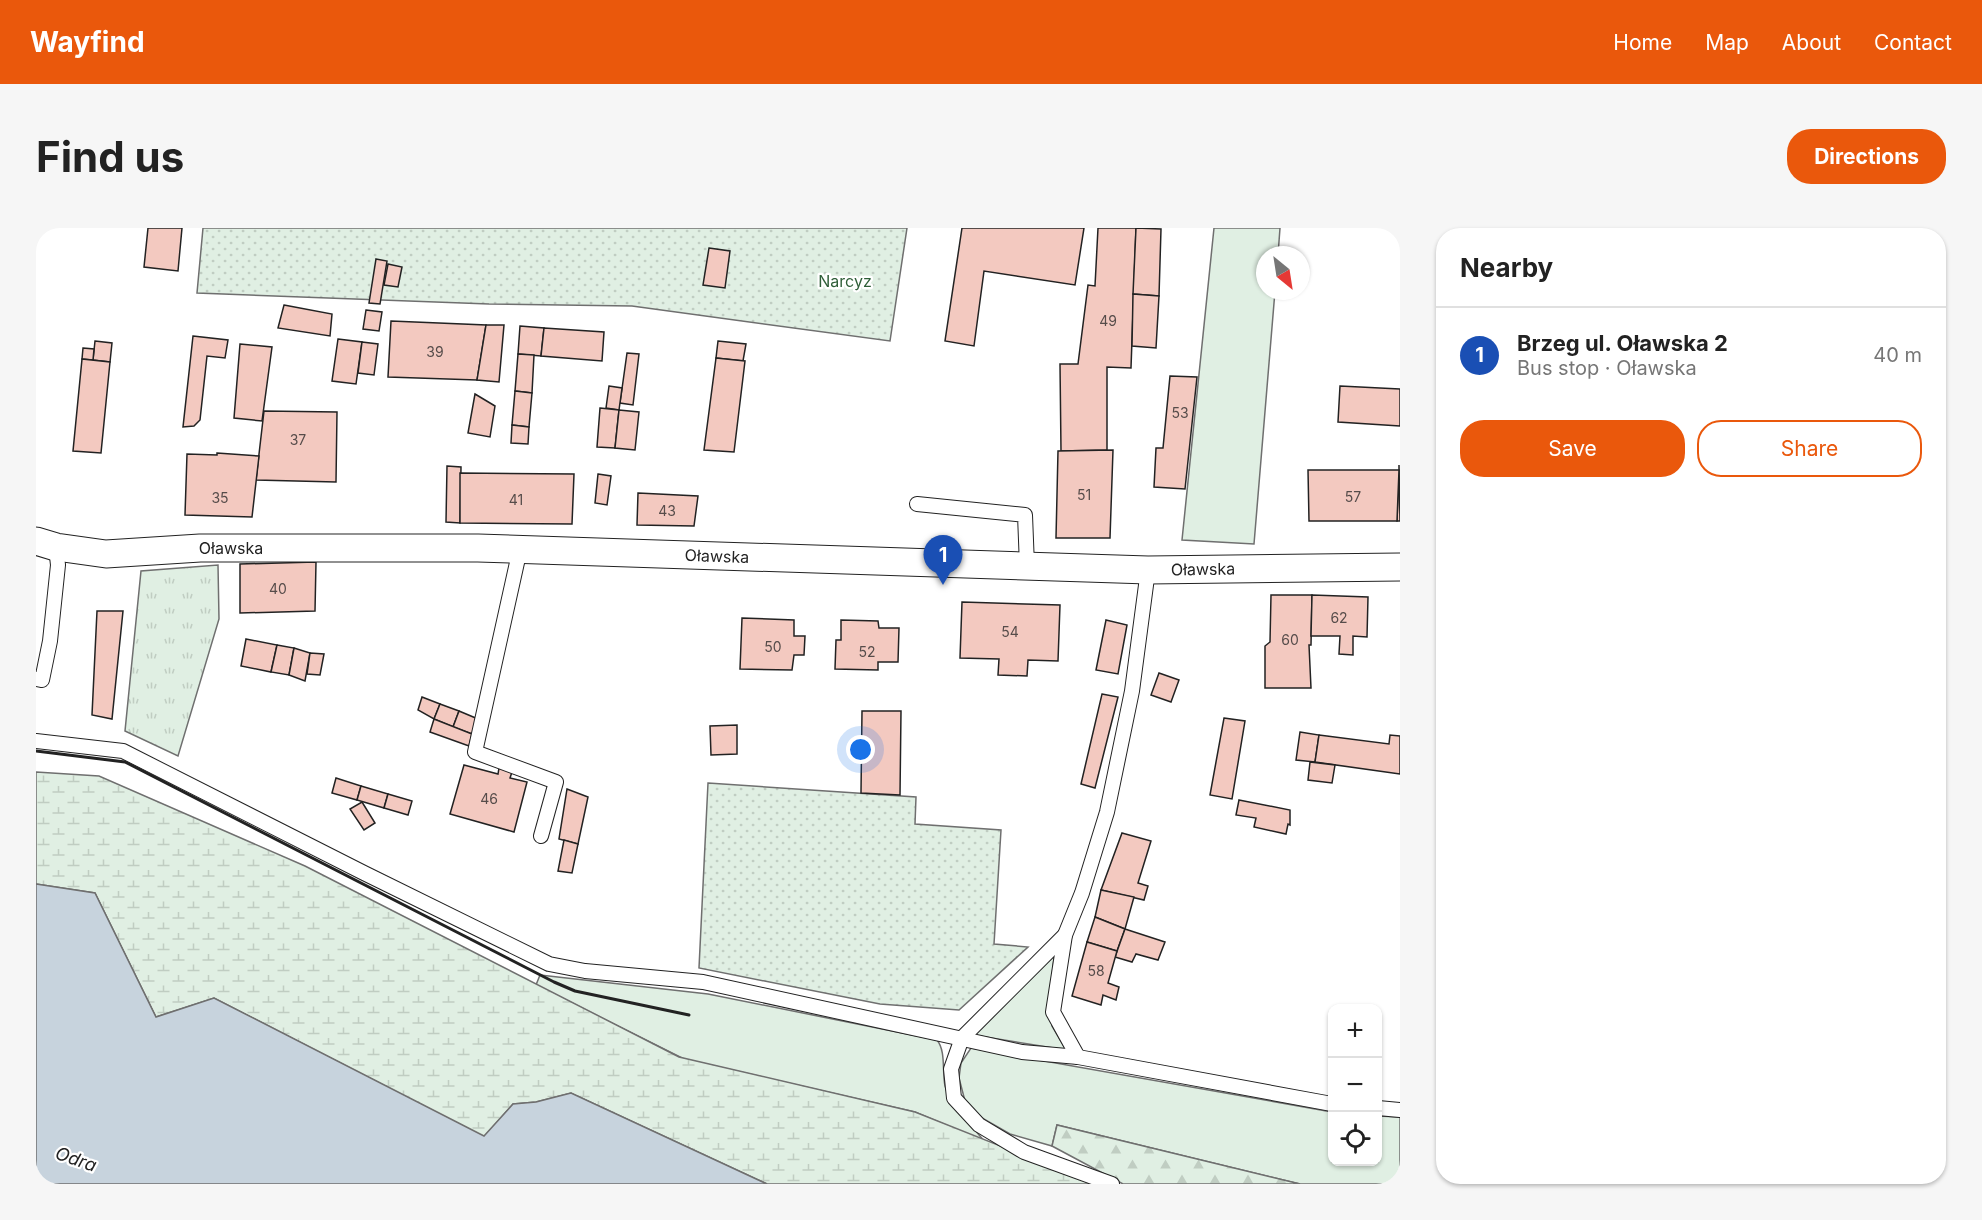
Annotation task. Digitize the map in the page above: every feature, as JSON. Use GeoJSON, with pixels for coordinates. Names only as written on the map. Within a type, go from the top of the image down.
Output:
{"type":"FeatureCollection","features":[{"type":"Feature","properties":{"kind":"street","name":"Oławska"},"geometry":{"type":"LineString","coordinates":[[46,544],[106,554],[200,548],[520,549],[1148,570],[1400,567]]}},
{"type":"Feature","properties":{"kind":"lane"},"geometry":{"type":"LineString","coordinates":[[917,504],[1025,515],[1027,566]]}},
{"type":"Feature","properties":{"kind":"lane"},"geometry":{"type":"LineString","coordinates":[[36,679],[42,680],[50,641],[58,565],[46,544]]}},
{"type":"Feature","properties":{"kind":"lane"},"geometry":{"type":"LineString","coordinates":[[520,549],[475,752],[556,782],[541,836]]}},
{"type":"Feature","properties":{"kind":"lane"},"geometry":{"type":"LineString","coordinates":[[1078,1057],[1053,1012],[1065,935],[1082,893],[1107,812],[1132,691],[1148,570]]}},
{"type":"Feature","properties":{"kind":"lane"},"geometry":{"type":"LineString","coordinates":[[36,741],[123,751],[549,964],[585,971],[703,982],[1022,1052],[1078,1057],[1328,1103]]}},
{"type":"Feature","properties":{"kind":"lane"},"geometry":{"type":"LineString","coordinates":[[1065,935],[962,1038],[951,1070],[954,1098],[979,1125],[1023,1152],[1112,1184]]}},
{"type":"Feature","properties":{"kind":"lane"},"geometry":{"type":"LineString","coordinates":[[1382,1108],[1400,1110]]}},
{"type":"Feature","properties":{"kind":"green space","name":"Narcyz"},"geometry":{"type":"Polygon","coordinates":[[[203,228],[907,228],[890,341],[632,306],[489,304],[197,293],[203,228]]]}},
{"type":"Feature","properties":{"kind":"green space"},"geometry":{"type":"Polygon","coordinates":[[[1214,228],[1280,228],[1279,246],[1256,246],[1256,300],[1274,300],[1254,544],[1182,540],[1214,228]]]}},
{"type":"Feature","properties":{"kind":"green space"},"geometry":{"type":"Polygon","coordinates":[[[218,565],[219,619],[178,756],[125,731],[141,571],[218,565]]]}},
{"type":"Feature","properties":{"kind":"green space"},"geometry":{"type":"Polygon","coordinates":[[[36,772],[99,776],[305,866],[679,1057],[915,1112],[1096,1184],[767,1184],[571,1093],[536,1102],[513,1104],[484,1137],[214,998],[156,1017],[95,893],[36,884],[36,772]]]}},
{"type":"Feature","properties":{"kind":"green space"},"geometry":{"type":"Polygon","coordinates":[[[708,783],[916,797],[915,824],[1001,830],[994,944],[1028,947],[959,1010],[880,1004],[699,968],[708,783]]]}},
{"type":"Feature","properties":{"kind":"green space"},"geometry":{"type":"Polygon","coordinates":[[[1055,949],[1049,1002],[1052,1026],[1066,1050],[973,1035],[1055,949]]]}},
{"type":"Feature","properties":{"kind":"green space"},"geometry":{"type":"Polygon","coordinates":[[[540,975],[708,994],[937,1040],[942,1050],[944,1080],[948,1093],[956,1107],[984,1141],[915,1112],[684,1059],[536,985],[540,975]]]}},
{"type":"Feature","properties":{"kind":"green space"},"geometry":{"type":"Polygon","coordinates":[[[971,1048],[1328,1111],[1328,1166],[1382,1166],[1382,1116],[1400,1117],[1400,1184],[1300,1184],[1057,1125],[1052,1146],[1010,1134],[982,1118],[965,1101],[959,1078],[961,1063],[971,1048]]]}},
{"type":"Feature","properties":{"kind":"green space"},"geometry":{"type":"Polygon","coordinates":[[[1057,1125],[1300,1184],[1123,1184],[1052,1146],[1057,1125]]]}},
{"type":"Feature","properties":{"kind":"water","name":"Odra"},"geometry":{"type":"Polygon","coordinates":[[[36,884],[95,893],[156,1017],[214,998],[484,1136],[513,1104],[536,1102],[571,1093],[767,1184],[36,1184],[36,884]]]}},
{"type":"Feature","properties":{"kind":"building"},"geometry":{"type":"Polygon","coordinates":[[[148,228],[182,228],[178,271],[144,267],[148,228]]]}},
{"type":"Feature","properties":{"kind":"building"},"geometry":{"type":"Polygon","coordinates":[[[962,228],[1084,228],[1075,285],[984,271],[974,346],[945,341],[962,228]]]}},
{"type":"Feature","properties":{"kind":"building"},"geometry":{"type":"Polygon","coordinates":[[[1098,228],[1136,228],[1131,368],[1107,367],[1107,450],[1061,451],[1060,364],[1078,364],[1088,285],[1095,286],[1098,228]]]}},
{"type":"Feature","properties":{"kind":"building"},"geometry":{"type":"Polygon","coordinates":[[[1136,228],[1161,229],[1159,296],[1133,294],[1136,228]]]}},
{"type":"Feature","properties":{"kind":"building"},"geometry":{"type":"Polygon","coordinates":[[[709,248],[730,251],[725,288],[703,285],[709,248]]]}},
{"type":"Feature","properties":{"kind":"building"},"geometry":{"type":"Polygon","coordinates":[[[376,259],[387,261],[380,304],[369,303],[376,259]]]}},
{"type":"Feature","properties":{"kind":"building"},"geometry":{"type":"Polygon","coordinates":[[[388,264],[402,267],[398,287],[384,285],[388,264]]]}},
{"type":"Feature","properties":{"kind":"building"},"geometry":{"type":"Polygon","coordinates":[[[1133,294],[1159,296],[1156,348],[1132,346],[1133,294]]]}},
{"type":"Feature","properties":{"kind":"building"},"geometry":{"type":"Polygon","coordinates":[[[284,305],[332,314],[330,336],[278,328],[284,305]]]}},
{"type":"Feature","properties":{"kind":"building"},"geometry":{"type":"Polygon","coordinates":[[[366,310],[382,312],[379,331],[363,329],[366,310]]]}},
{"type":"Feature","properties":{"kind":"building"},"geometry":{"type":"Polygon","coordinates":[[[391,321],[486,325],[477,380],[388,377],[391,321]]]}},
{"type":"Feature","properties":{"kind":"building"},"geometry":{"type":"Polygon","coordinates":[[[486,325],[504,325],[499,382],[477,380],[486,325]]]}},
{"type":"Feature","properties":{"kind":"building"},"geometry":{"type":"Polygon","coordinates":[[[520,326],[544,328],[541,356],[518,354],[520,326]]]}},
{"type":"Feature","properties":{"kind":"building"},"geometry":{"type":"Polygon","coordinates":[[[544,328],[604,332],[602,361],[541,356],[544,328]]]}},
{"type":"Feature","properties":{"kind":"building"},"geometry":{"type":"Polygon","coordinates":[[[193,336],[228,340],[225,358],[207,356],[200,420],[194,426],[183,427],[193,336]]]}},
{"type":"Feature","properties":{"kind":"building"},"geometry":{"type":"Polygon","coordinates":[[[338,339],[362,342],[356,384],[332,381],[338,339]]]}},
{"type":"Feature","properties":{"kind":"building"},"geometry":{"type":"Polygon","coordinates":[[[95,341],[112,343],[110,362],[93,360],[95,341]]]}},
{"type":"Feature","properties":{"kind":"building"},"geometry":{"type":"Polygon","coordinates":[[[718,341],[746,344],[743,361],[716,358],[718,341]]]}},
{"type":"Feature","properties":{"kind":"building"},"geometry":{"type":"Polygon","coordinates":[[[362,342],[378,344],[374,375],[358,373],[362,342]]]}},
{"type":"Feature","properties":{"kind":"building"},"geometry":{"type":"Polygon","coordinates":[[[240,344],[272,347],[262,421],[234,418],[240,344]]]}},
{"type":"Feature","properties":{"kind":"building"},"geometry":{"type":"Polygon","coordinates":[[[83,348],[94,349],[93,360],[82,359],[83,348]]]}},
{"type":"Feature","properties":{"kind":"building"},"geometry":{"type":"Polygon","coordinates":[[[627,353],[639,354],[633,405],[620,403],[627,353]]]}},
{"type":"Feature","properties":{"kind":"building"},"geometry":{"type":"Polygon","coordinates":[[[518,354],[534,355],[532,393],[515,391],[518,354]]]}},
{"type":"Feature","properties":{"kind":"building"},"geometry":{"type":"Polygon","coordinates":[[[716,358],[745,361],[734,452],[704,450],[716,358]]]}},
{"type":"Feature","properties":{"kind":"building"},"geometry":{"type":"Polygon","coordinates":[[[82,359],[110,362],[101,453],[73,451],[82,359]]]}},
{"type":"Feature","properties":{"kind":"building"},"geometry":{"type":"Polygon","coordinates":[[[1170,376],[1197,377],[1185,489],[1154,487],[1156,448],[1163,448],[1170,376]]]}},
{"type":"Feature","properties":{"kind":"building"},"geometry":{"type":"Polygon","coordinates":[[[609,386],[622,388],[619,410],[606,408],[609,386]]]}},
{"type":"Feature","properties":{"kind":"building"},"geometry":{"type":"Polygon","coordinates":[[[1340,386],[1400,389],[1400,426],[1338,422],[1340,386]]]}},
{"type":"Feature","properties":{"kind":"building"},"geometry":{"type":"Polygon","coordinates":[[[515,391],[532,393],[529,427],[512,425],[515,391]]]}},
{"type":"Feature","properties":{"kind":"building"},"geometry":{"type":"Polygon","coordinates":[[[475,394],[495,406],[490,437],[468,433],[475,394]]]}},
{"type":"Feature","properties":{"kind":"building"},"geometry":{"type":"Polygon","coordinates":[[[600,408],[619,410],[615,448],[597,447],[600,408]]]}},
{"type":"Feature","properties":{"kind":"building"},"geometry":{"type":"Polygon","coordinates":[[[619,410],[639,412],[635,450],[615,448],[619,410]]]}},
{"type":"Feature","properties":{"kind":"building"},"geometry":{"type":"Polygon","coordinates":[[[264,411],[337,412],[336,482],[256,480],[264,411]]]}},
{"type":"Feature","properties":{"kind":"building"},"geometry":{"type":"Polygon","coordinates":[[[512,425],[529,427],[528,444],[511,443],[512,425]]]}},
{"type":"Feature","properties":{"kind":"building"},"geometry":{"type":"Polygon","coordinates":[[[1113,450],[1110,538],[1056,538],[1058,451],[1113,450]]]}},
{"type":"Feature","properties":{"kind":"building"},"geometry":{"type":"Polygon","coordinates":[[[217,453],[259,456],[252,517],[185,515],[187,454],[217,455],[217,453]]]}},
{"type":"Feature","properties":{"kind":"building"},"geometry":{"type":"Polygon","coordinates":[[[1399,465],[1400,521],[1397,521],[1399,470],[1399,465]]]}},
{"type":"Feature","properties":{"kind":"building"},"geometry":{"type":"Polygon","coordinates":[[[447,466],[461,467],[460,523],[446,522],[447,466]]]}},
{"type":"Feature","properties":{"kind":"building"},"geometry":{"type":"Polygon","coordinates":[[[1308,470],[1399,470],[1397,521],[1309,521],[1308,470]]]}},
{"type":"Feature","properties":{"kind":"building"},"geometry":{"type":"Polygon","coordinates":[[[460,473],[574,474],[572,524],[460,523],[460,473]]]}},
{"type":"Feature","properties":{"kind":"building"},"geometry":{"type":"Polygon","coordinates":[[[598,474],[611,476],[607,505],[595,503],[598,474]]]}},
{"type":"Feature","properties":{"kind":"building"},"geometry":{"type":"Polygon","coordinates":[[[638,493],[698,496],[694,526],[637,525],[638,493]]]}},
{"type":"Feature","properties":{"kind":"building"},"geometry":{"type":"Polygon","coordinates":[[[316,562],[315,611],[240,613],[240,564],[316,562]]]}},
{"type":"Feature","properties":{"kind":"building"},"geometry":{"type":"Polygon","coordinates":[[[1271,595],[1312,595],[1311,645],[1309,645],[1311,688],[1265,688],[1265,646],[1270,642],[1271,595]]]}},
{"type":"Feature","properties":{"kind":"building"},"geometry":{"type":"Polygon","coordinates":[[[1312,595],[1368,597],[1367,637],[1353,636],[1353,655],[1339,654],[1340,636],[1311,636],[1312,595]]]}},
{"type":"Feature","properties":{"kind":"building"},"geometry":{"type":"Polygon","coordinates":[[[962,602],[1060,605],[1058,661],[1028,660],[1027,676],[998,675],[999,659],[960,658],[962,602]]]}},
{"type":"Feature","properties":{"kind":"building"},"geometry":{"type":"Polygon","coordinates":[[[97,611],[123,611],[112,719],[92,715],[97,611]]]}},
{"type":"Feature","properties":{"kind":"building"},"geometry":{"type":"Polygon","coordinates":[[[742,618],[794,620],[794,636],[805,636],[804,655],[794,655],[792,670],[740,669],[742,618]]]}},
{"type":"Feature","properties":{"kind":"building"},"geometry":{"type":"Polygon","coordinates":[[[841,620],[878,621],[879,628],[899,628],[898,662],[878,662],[878,670],[835,669],[836,640],[841,640],[841,620]]]}},
{"type":"Feature","properties":{"kind":"building"},"geometry":{"type":"Polygon","coordinates":[[[1106,620],[1127,625],[1118,674],[1096,670],[1106,620]]]}},
{"type":"Feature","properties":{"kind":"building"},"geometry":{"type":"Polygon","coordinates":[[[246,639],[277,645],[271,672],[241,666],[246,639]]]}},
{"type":"Feature","properties":{"kind":"building"},"geometry":{"type":"Polygon","coordinates":[[[277,645],[294,648],[289,675],[271,672],[277,645]]]}},
{"type":"Feature","properties":{"kind":"building"},"geometry":{"type":"Polygon","coordinates":[[[294,648],[310,653],[305,681],[289,675],[294,648]]]}},
{"type":"Feature","properties":{"kind":"building"},"geometry":{"type":"Polygon","coordinates":[[[310,653],[324,654],[320,675],[307,674],[310,653]]]}},
{"type":"Feature","properties":{"kind":"building"},"geometry":{"type":"Polygon","coordinates":[[[1159,673],[1179,680],[1171,702],[1151,695],[1159,673]]]}},
{"type":"Feature","properties":{"kind":"building"},"geometry":{"type":"Polygon","coordinates":[[[1102,694],[1118,697],[1095,788],[1081,784],[1102,694]]]}},
{"type":"Feature","properties":{"kind":"building"},"geometry":{"type":"Polygon","coordinates":[[[422,697],[440,704],[434,719],[418,710],[422,697]]]}},
{"type":"Feature","properties":{"kind":"building"},"geometry":{"type":"Polygon","coordinates":[[[440,704],[459,711],[453,727],[434,719],[440,704]]]}},
{"type":"Feature","properties":{"kind":"building"},"geometry":{"type":"Polygon","coordinates":[[[459,711],[478,719],[472,734],[453,727],[459,711]]]}},
{"type":"Feature","properties":{"kind":"building"},"geometry":{"type":"Polygon","coordinates":[[[862,711],[901,711],[900,795],[861,793],[862,711]]]}},
{"type":"Feature","properties":{"kind":"building"},"geometry":{"type":"Polygon","coordinates":[[[1224,718],[1245,721],[1232,799],[1210,795],[1224,718]]]}},
{"type":"Feature","properties":{"kind":"building"},"geometry":{"type":"Polygon","coordinates":[[[434,719],[472,734],[469,746],[430,732],[434,719]]]}},
{"type":"Feature","properties":{"kind":"building"},"geometry":{"type":"Polygon","coordinates":[[[737,725],[737,754],[711,755],[710,726],[737,725]]]}},
{"type":"Feature","properties":{"kind":"building"},"geometry":{"type":"Polygon","coordinates":[[[1300,732],[1319,735],[1315,762],[1296,760],[1300,732]]]}},
{"type":"Feature","properties":{"kind":"building"},"geometry":{"type":"Polygon","coordinates":[[[1319,735],[1389,744],[1390,735],[1400,736],[1400,774],[1315,762],[1319,735]]]}},
{"type":"Feature","properties":{"kind":"building"},"geometry":{"type":"Polygon","coordinates":[[[1310,762],[1335,765],[1332,783],[1308,780],[1310,762]]]}},
{"type":"Feature","properties":{"kind":"building"},"geometry":{"type":"Polygon","coordinates":[[[464,765],[498,774],[499,768],[503,765],[512,772],[510,778],[527,782],[514,832],[450,814],[464,765]]]}},
{"type":"Feature","properties":{"kind":"building"},"geometry":{"type":"Polygon","coordinates":[[[336,778],[361,786],[357,800],[332,793],[336,778]]]}},
{"type":"Feature","properties":{"kind":"building"},"geometry":{"type":"Polygon","coordinates":[[[361,786],[388,794],[384,808],[357,800],[361,786]]]}},
{"type":"Feature","properties":{"kind":"building"},"geometry":{"type":"Polygon","coordinates":[[[567,789],[588,797],[578,844],[559,839],[567,789]]]}},
{"type":"Feature","properties":{"kind":"building"},"geometry":{"type":"Polygon","coordinates":[[[388,794],[412,801],[408,815],[384,808],[388,794]]]}},
{"type":"Feature","properties":{"kind":"building"},"geometry":{"type":"Polygon","coordinates":[[[1239,800],[1290,810],[1290,825],[1288,824],[1286,834],[1254,827],[1256,818],[1236,815],[1239,800]]]}},
{"type":"Feature","properties":{"kind":"building"},"geometry":{"type":"Polygon","coordinates":[[[362,802],[375,823],[364,830],[350,809],[362,802]]]}},
{"type":"Feature","properties":{"kind":"building"},"geometry":{"type":"Polygon","coordinates":[[[1122,833],[1151,841],[1138,883],[1148,886],[1144,900],[1101,890],[1122,833]]]}},
{"type":"Feature","properties":{"kind":"building"},"geometry":{"type":"Polygon","coordinates":[[[564,840],[578,844],[572,873],[558,871],[564,840]]]}},
{"type":"Feature","properties":{"kind":"building"},"geometry":{"type":"Polygon","coordinates":[[[1101,890],[1134,897],[1125,929],[1095,917],[1101,890]]]}},
{"type":"Feature","properties":{"kind":"building"},"geometry":{"type":"Polygon","coordinates":[[[1095,917],[1125,929],[1117,951],[1087,942],[1095,917]]]}},
{"type":"Feature","properties":{"kind":"building"},"geometry":{"type":"Polygon","coordinates":[[[1125,929],[1165,942],[1158,960],[1136,954],[1132,962],[1115,957],[1125,929]]]}},
{"type":"Feature","properties":{"kind":"building"},"geometry":{"type":"Polygon","coordinates":[[[1087,942],[1117,951],[1108,983],[1119,987],[1116,1000],[1103,995],[1101,1005],[1072,996],[1087,942]]]}},
{"type":"Feature","properties":{"kind":"wall"},"geometry":{"type":"LineString","coordinates":[[36,751],[125,762],[554,982],[575,991],[689,1015]]}},
{"type":"Feature","properties":{"kind":"place","name":"Brzeg ul. Oławska 2"},"geometry":{"type":"Point","coordinates":[943,585]}}]}
